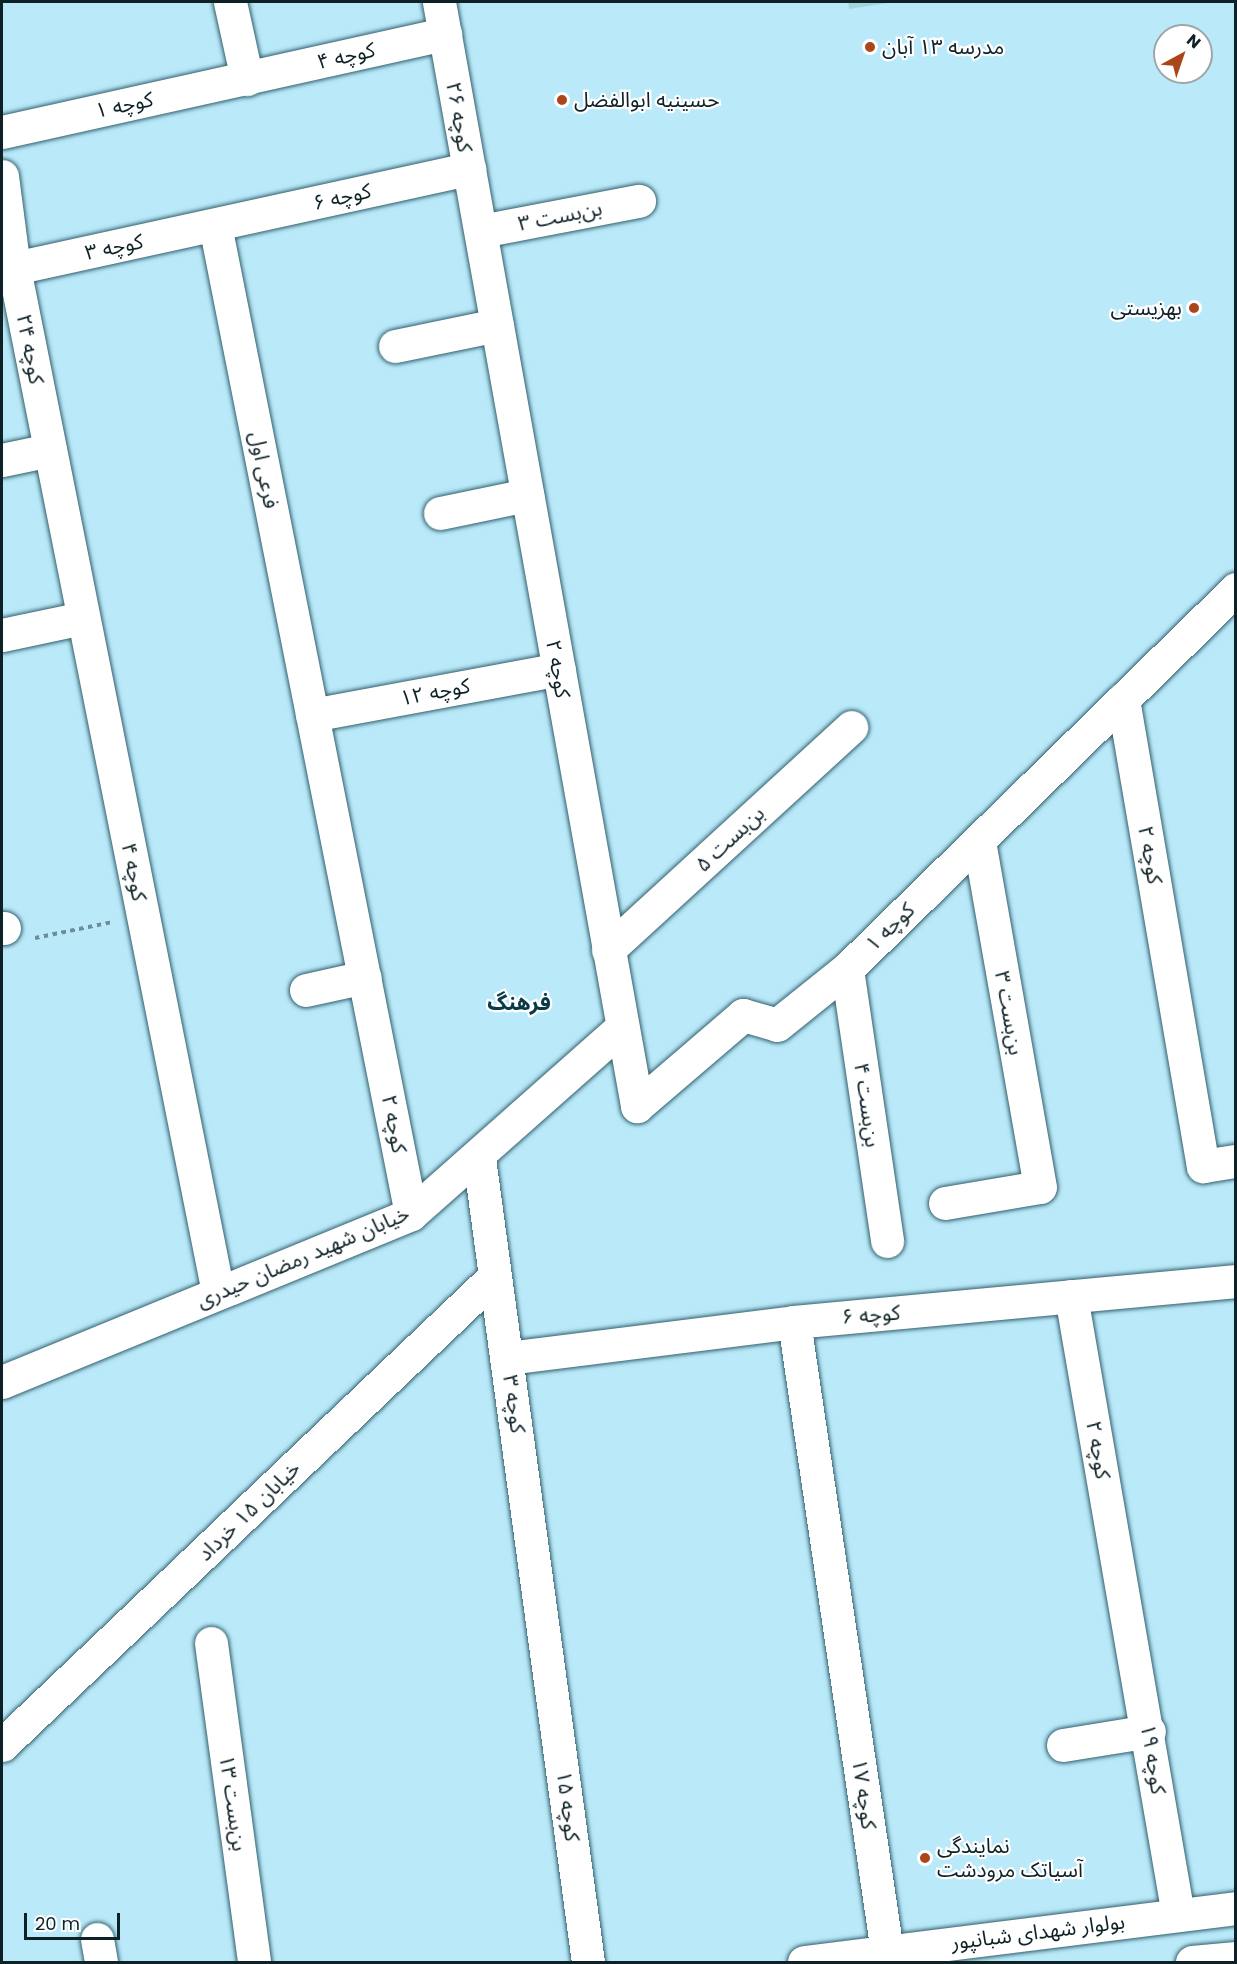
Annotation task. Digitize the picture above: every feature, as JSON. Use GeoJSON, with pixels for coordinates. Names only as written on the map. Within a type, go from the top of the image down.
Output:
{"type":"FeatureCollection","features":[{"type":"Feature","properties":{"kind":"street"},"geometry":{"type":"LineString","coordinates":[[230,2],[247,79]]}},
{"type":"Feature","properties":{"kind":"street","name":"کوچه ۲۶"},"geometry":{"type":"LineString","coordinates":[[439,2],[481,231]]}},
{"type":"Feature","properties":{"kind":"street","name":"کوچه ۴"},"geometry":{"type":"LineString","coordinates":[[247,79],[445,34]]}},
{"type":"Feature","properties":{"kind":"street","name":"کوچه ۱"},"geometry":{"type":"LineString","coordinates":[[2,132],[247,79]]}},
{"type":"Feature","properties":{"kind":"street","name":"کوچه ۶"},"geometry":{"type":"LineString","coordinates":[[215,225],[469,169]]}},
{"type":"Feature","properties":{"kind":"street","name":"کوچه ۲۴"},"geometry":{"type":"LineString","coordinates":[[2,179],[14,268],[50,450]]}},
{"type":"Feature","properties":{"kind":"street","name":"بن‌بست ۳"},"geometry":{"type":"LineString","coordinates":[[481,231],[639,201]]}},
{"type":"Feature","properties":{"kind":"street","name":"کوچه ۳"},"geometry":{"type":"LineString","coordinates":[[14,268],[215,225]]}},
{"type":"Feature","properties":{"kind":"street","name":"فرعی اول"},"geometry":{"type":"LineString","coordinates":[[215,225],[312,715]]}},
{"type":"Feature","properties":{"kind":"street","name":"کوچه ۲"},"geometry":{"type":"LineString","coordinates":[[481,231],[637,1106]]}},
{"type":"Feature","properties":{"kind":"street"},"geometry":{"type":"LineString","coordinates":[[395,346],[497,325]]}},
{"type":"Feature","properties":{"kind":"street"},"geometry":{"type":"LineString","coordinates":[[2,460],[50,450]]}},
{"type":"Feature","properties":{"kind":"street","name":"کوچه ۴"},"geometry":{"type":"LineString","coordinates":[[50,450],[218,1293]]}},
{"type":"Feature","properties":{"kind":"street"},"geometry":{"type":"LineString","coordinates":[[440,513],[527,495]]}},
{"type":"Feature","properties":{"kind":"street"},"geometry":{"type":"LineString","coordinates":[[1123,699],[1236,589]]}},
{"type":"Feature","properties":{"kind":"street"},"geometry":{"type":"LineString","coordinates":[[2,635],[84,618]]}},
{"type":"Feature","properties":{"kind":"street","name":"کوچه ۱۲"},"geometry":{"type":"LineString","coordinates":[[312,715],[559,669]]}},
{"type":"Feature","properties":{"kind":"street","name":"کوچه ۱"},"geometry":{"type":"LineString","coordinates":[[637,1106],[743,1014],[777,1025],[847,969],[1123,699]]}},
{"type":"Feature","properties":{"kind":"street","name":"کوچه ۲"},"geometry":{"type":"LineString","coordinates":[[1123,699],[1203,1166],[1236,1161]]}},
{"type":"Feature","properties":{"kind":"street","name":"کوچه ۲"},"geometry":{"type":"LineString","coordinates":[[312,715],[411,1214]]}},
{"type":"Feature","properties":{"kind":"street","name":"بن‌بست ۵"},"geometry":{"type":"LineString","coordinates":[[608,950],[851,727]]}},
{"type":"Feature","properties":{"kind":"street","name":"بن‌بست ۳"},"geometry":{"type":"LineString","coordinates":[[945,1203],[1040,1187],[979,840]]}},
{"type":"Feature","properties":{"kind":"street","name":"بن‌بست ۴"},"geometry":{"type":"LineString","coordinates":[[847,969],[887,1241]]}},
{"type":"Feature","properties":{"kind":"street"},"geometry":{"type":"LineString","coordinates":[[306,990],[364,977]]}},
{"type":"Feature","properties":{"kind":"street","name":"خیابان شهید رمضان حیدری"},"geometry":{"type":"LineString","coordinates":[[2,1382],[411,1214],[479,1158],[622,1027]]}},
{"type":"Feature","properties":{"kind":"street","name":"کوچه ۳"},"geometry":{"type":"LineString","coordinates":[[479,1158],[548,1650]]}},
{"type":"Feature","properties":{"kind":"street","name":"خیابان ۱۵ خرداد"},"geometry":{"type":"LineString","coordinates":[[2,1745],[495,1276]]}},
{"type":"Feature","properties":{"kind":"street","name":"کوچه ۶"},"geometry":{"type":"LineString","coordinates":[[507,1358],[794,1322],[1236,1281]]}},
{"type":"Feature","properties":{"kind":"street","name":"کوچه ۲"},"geometry":{"type":"LineString","coordinates":[[1071,1296],[1126,1604]]}},
{"type":"Feature","properties":{"kind":"street","name":"کوچه ۱۷"},"geometry":{"type":"LineString","coordinates":[[794,1322],[887,1952]]}},
{"type":"Feature","properties":{"kind":"street","name":"کوچه ۱۹"},"geometry":{"type":"LineString","coordinates":[[1126,1604],[1178,1915]]}},
{"type":"Feature","properties":{"kind":"street","name":"بن‌بست ۱۳"},"geometry":{"type":"LineString","coordinates":[[211,1643],[254,1962]]}},
{"type":"Feature","properties":{"kind":"street","name":"کوچه ۱۵"},"geometry":{"type":"LineString","coordinates":[[548,1650],[588,1962]]}},
{"type":"Feature","properties":{"kind":"street"},"geometry":{"type":"LineString","coordinates":[[1063,1745],[1149,1731]]}},
{"type":"Feature","properties":{"kind":"street","name":"بولوار شهدای شبانپور"},"geometry":{"type":"LineString","coordinates":[[804,1962],[887,1952],[975,1951],[1178,1915],[1236,1908]]}},
{"type":"Feature","properties":{"kind":"street"},"geometry":{"type":"LineString","coordinates":[[1192,1962],[1236,1958]]}},
{"type":"Feature","properties":{"kind":"path"},"geometry":{"type":"LineString","coordinates":[[3,928],[9,943],[143,916]]}},
{"type":"Feature","properties":{"kind":"building"},"geometry":{"type":"Polygon","coordinates":[[[848,2],[888,2],[888,3],[849,9],[848,2]]]}},
{"type":"Feature","properties":{"kind":"place","name":"مدرسه ۱۳ آبان"},"geometry":{"type":"Point","coordinates":[870,47]}},
{"type":"Feature","properties":{"kind":"place","name":"حسینیه ابوالفضل"},"geometry":{"type":"Point","coordinates":[562,100]}},
{"type":"Feature","properties":{"kind":"place","name":"بهزیستی"},"geometry":{"type":"Point","coordinates":[1194,308]}},
{"type":"Feature","properties":{"kind":"place","name":"نمایندگی آسیاتک مرودشت"},"geometry":{"type":"Point","coordinates":[925,1858]}},
{"type":"Feature","properties":{"kind":"district","name":"فرهنگ"},"geometry":{"type":"Point","coordinates":[519,1003]}}]}
